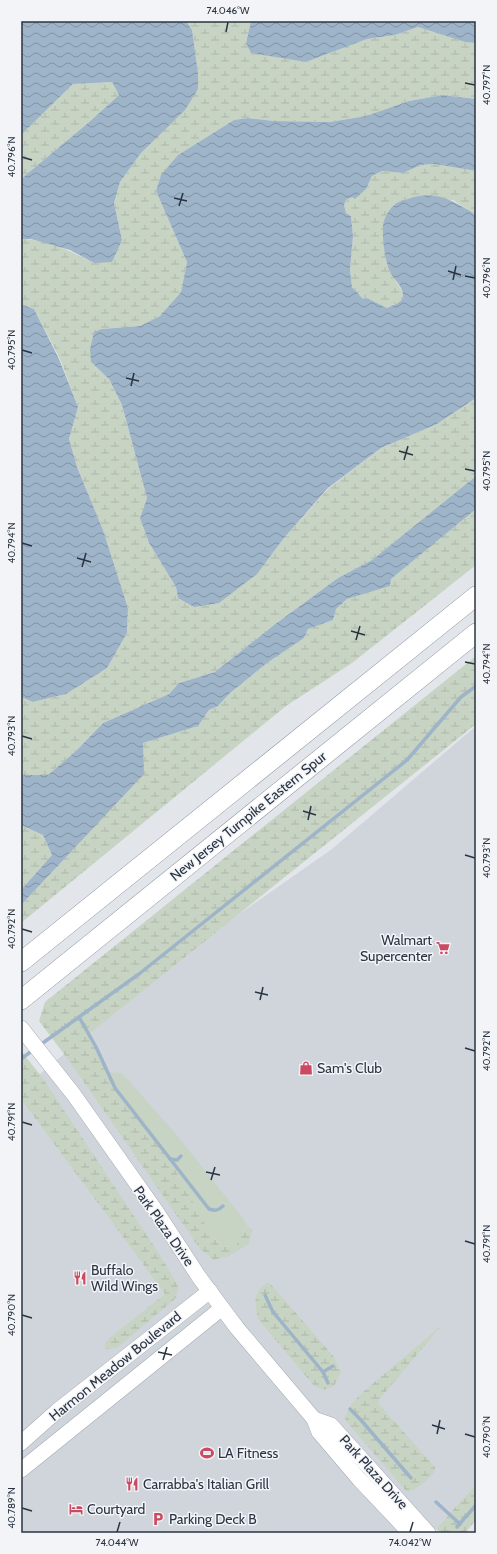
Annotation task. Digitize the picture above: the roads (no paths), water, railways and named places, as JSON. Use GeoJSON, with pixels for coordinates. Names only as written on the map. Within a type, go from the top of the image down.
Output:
{"type":"FeatureCollection","features":[{"type":"Feature","properties":{"kind":"highway","name":"New Jersey Turnpike Eastern Spur"},"geometry":{"type":"LineString","coordinates":[[21,962],[476,596]]}},
{"type":"Feature","properties":{"kind":"highway","name":"New Jersey Turnpike Eastern Spur"},"geometry":{"type":"LineString","coordinates":[[21,1000],[476,633]]}},
{"type":"Feature","properties":{"kind":"street","name":"Park Plaza Drive"},"geometry":{"type":"LineString","coordinates":[[21,1028],[55,1070],[237,1328],[314,1419],[331,1425],[407,1523],[428,1533]]}},
{"type":"Feature","properties":{"kind":"street","name":"Harmon Meadow Boulevard"},"geometry":{"type":"LineString","coordinates":[[21,1443],[57,1411],[210,1291]]}},
{"type":"Feature","properties":{"kind":"street","name":"Harmon Meadow Boulevard"},"geometry":{"type":"LineString","coordinates":[[21,1470],[222,1308]]}},
{"type":"Feature","properties":{"kind":"water"},"geometry":{"type":"Polygon","coordinates":[[[21,21],[186,21],[192,30],[198,73],[198,89],[185,110],[141,153],[120,182],[114,203],[122,240],[112,262],[94,263],[70,250],[31,239],[21,239],[21,179],[119,95],[112,82],[73,84],[21,135],[21,21]]]}},
{"type":"Feature","properties":{"kind":"water"},"geometry":{"type":"Polygon","coordinates":[[[251,21],[476,21],[476,43],[465,42],[418,27],[395,35],[367,39],[306,62],[251,53],[246,43],[251,21]]]}},
{"type":"Feature","properties":{"kind":"water"},"geometry":{"type":"Polygon","coordinates":[[[443,95],[476,99],[476,171],[434,164],[421,165],[403,173],[382,171],[372,176],[366,189],[355,199],[352,197],[346,200],[344,205],[346,213],[351,216],[353,236],[350,270],[352,287],[363,299],[367,298],[387,308],[394,305],[402,298],[403,293],[388,267],[383,243],[383,224],[392,207],[401,201],[427,195],[452,201],[476,215],[476,398],[437,424],[381,448],[328,488],[284,538],[257,574],[219,603],[194,607],[178,598],[176,587],[149,543],[140,518],[147,498],[122,405],[109,379],[91,362],[90,349],[94,332],[102,329],[140,326],[160,316],[181,292],[187,262],[156,191],[161,175],[178,155],[234,120],[248,118],[274,121],[330,122],[366,116],[409,101],[443,95]]]}},
{"type":"Feature","properties":{"kind":"water"},"geometry":{"type":"Polygon","coordinates":[[[21,304],[34,309],[59,359],[78,407],[69,439],[77,467],[103,530],[128,608],[127,633],[107,668],[66,694],[33,702],[23,698],[21,677],[21,304]]]}},
{"type":"Feature","properties":{"kind":"water"},"geometry":{"type":"Polygon","coordinates":[[[476,476],[476,509],[391,579],[390,586],[347,599],[336,609],[333,620],[308,629],[304,638],[267,663],[230,693],[218,706],[209,710],[198,726],[143,743],[144,774],[21,905],[21,890],[52,855],[43,835],[21,826],[21,773],[23,775],[48,775],[76,751],[103,723],[169,694],[179,683],[215,672],[274,625],[338,578],[372,560],[476,476]]]}},
{"type":"Feature","properties":{"kind":"waterway"},"geometry":{"type":"LineString","coordinates":[[40,1045],[139,974],[407,760],[461,697],[476,686]]}},
{"type":"Feature","properties":{"kind":"waterway"},"geometry":{"type":"LineString","coordinates":[[79,1017],[96,1047],[115,1088],[209,1209],[216,1210],[223,1206]]}},
{"type":"Feature","properties":{"kind":"waterway"},"geometry":{"type":"LineString","coordinates":[[21,1059],[33,1050]]}},
{"type":"Feature","properties":{"kind":"waterway"},"geometry":{"type":"LineString","coordinates":[[170,1159],[177,1160],[181,1156]]}},
{"type":"Feature","properties":{"kind":"waterway"},"geometry":{"type":"LineString","coordinates":[[265,1295],[273,1312],[323,1372],[328,1383]]}},
{"type":"Feature","properties":{"kind":"waterway"},"geometry":{"type":"LineString","coordinates":[[323,1372],[333,1366]]}},
{"type":"Feature","properties":{"kind":"waterway"},"geometry":{"type":"LineString","coordinates":[[350,1409],[411,1478]]}},
{"type":"Feature","properties":{"kind":"waterway"},"geometry":{"type":"LineString","coordinates":[[436,1502],[460,1524]]}},
{"type":"Feature","properties":{"kind":"waterway"},"geometry":{"type":"LineString","coordinates":[[457,1527],[476,1505]]}},
{"type":"Feature","properties":{"kind":"place","name":"Walmart Supercenter"},"geometry":{"type":"Point","coordinates":[443,948]}},
{"type":"Feature","properties":{"kind":"place","name":"Sam's Club"},"geometry":{"type":"Point","coordinates":[306,1068]}},
{"type":"Feature","properties":{"kind":"place","name":"Buffalo Wild Wings"},"geometry":{"type":"Point","coordinates":[80,1278]}},
{"type":"Feature","properties":{"kind":"place","name":"LA Fitness"},"geometry":{"type":"Point","coordinates":[207,1453]}},
{"type":"Feature","properties":{"kind":"place","name":"Carrabba's Italian Grill"},"geometry":{"type":"Point","coordinates":[132,1484]}},
{"type":"Feature","properties":{"kind":"place","name":"Courtyard"},"geometry":{"type":"Point","coordinates":[76,1509]}},
{"type":"Feature","properties":{"kind":"place","name":"Parking Deck B"},"geometry":{"type":"Point","coordinates":[158,1519]}}]}
